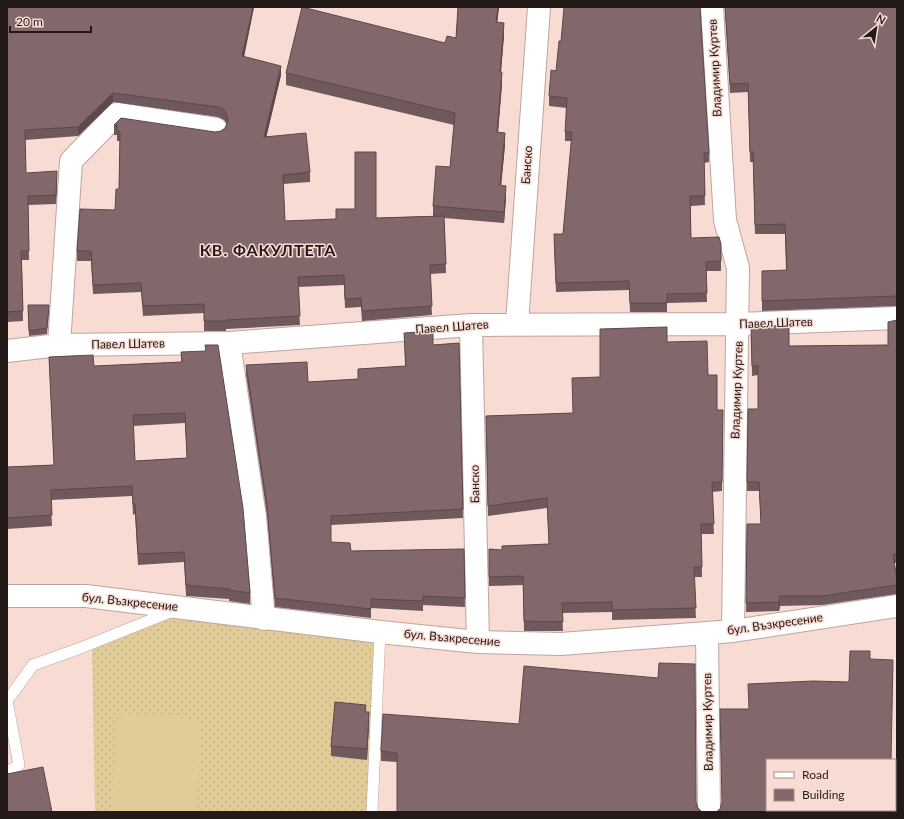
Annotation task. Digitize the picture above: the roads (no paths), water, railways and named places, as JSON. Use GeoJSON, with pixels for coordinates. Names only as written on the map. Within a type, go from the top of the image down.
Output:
{"type":"FeatureCollection","features":[{"type":"Feature","properties":{"kind":"street","name":"Банско"},"geometry":{"type":"LineString","coordinates":[[517,324],[538,7]]}},
{"type":"Feature","properties":{"kind":"street","name":"Владимир Куртев"},"geometry":{"type":"LineString","coordinates":[[712,7],[725,220],[738,268],[739,324],[736,412],[733,631]]}},
{"type":"Feature","properties":{"kind":"street"},"geometry":{"type":"LineString","coordinates":[[59,346],[71,161],[116,114],[216,129]]}},
{"type":"Feature","properties":{"kind":"street","name":"Павел Шатев"},"geometry":{"type":"LineString","coordinates":[[7,351],[59,346],[229,343],[471,325],[739,324],[897,318]]}},
{"type":"Feature","properties":{"kind":"street","name":"Банско"},"geometry":{"type":"LineString","coordinates":[[471,325],[478,642]]}},
{"type":"Feature","properties":{"kind":"street"},"geometry":{"type":"LineString","coordinates":[[229,343],[255,517],[264,619]]}},
{"type":"Feature","properties":{"kind":"street","name":"бул. Възкресение"},"geometry":{"type":"LineString","coordinates":[[7,596],[86,596],[264,619],[478,642],[561,644],[733,631],[897,606]]}},
{"type":"Feature","properties":{"kind":"street","name":"Владимир Куртев"},"geometry":{"type":"LineString","coordinates":[[707,633],[709,812]]}},
{"type":"Feature","properties":{"kind":"lane"},"geometry":{"type":"LineString","coordinates":[[7,772],[19,765],[7,701],[33,665],[78,649],[181,608]]}},
{"type":"Feature","properties":{"kind":"lane"},"geometry":{"type":"LineString","coordinates":[[372,812],[380,632]]}},
{"type":"Feature","properties":{"kind":"district","name":"КВ. ФАКУЛТЕТА"},"geometry":{"type":"Point","coordinates":[268,250]}}]}
